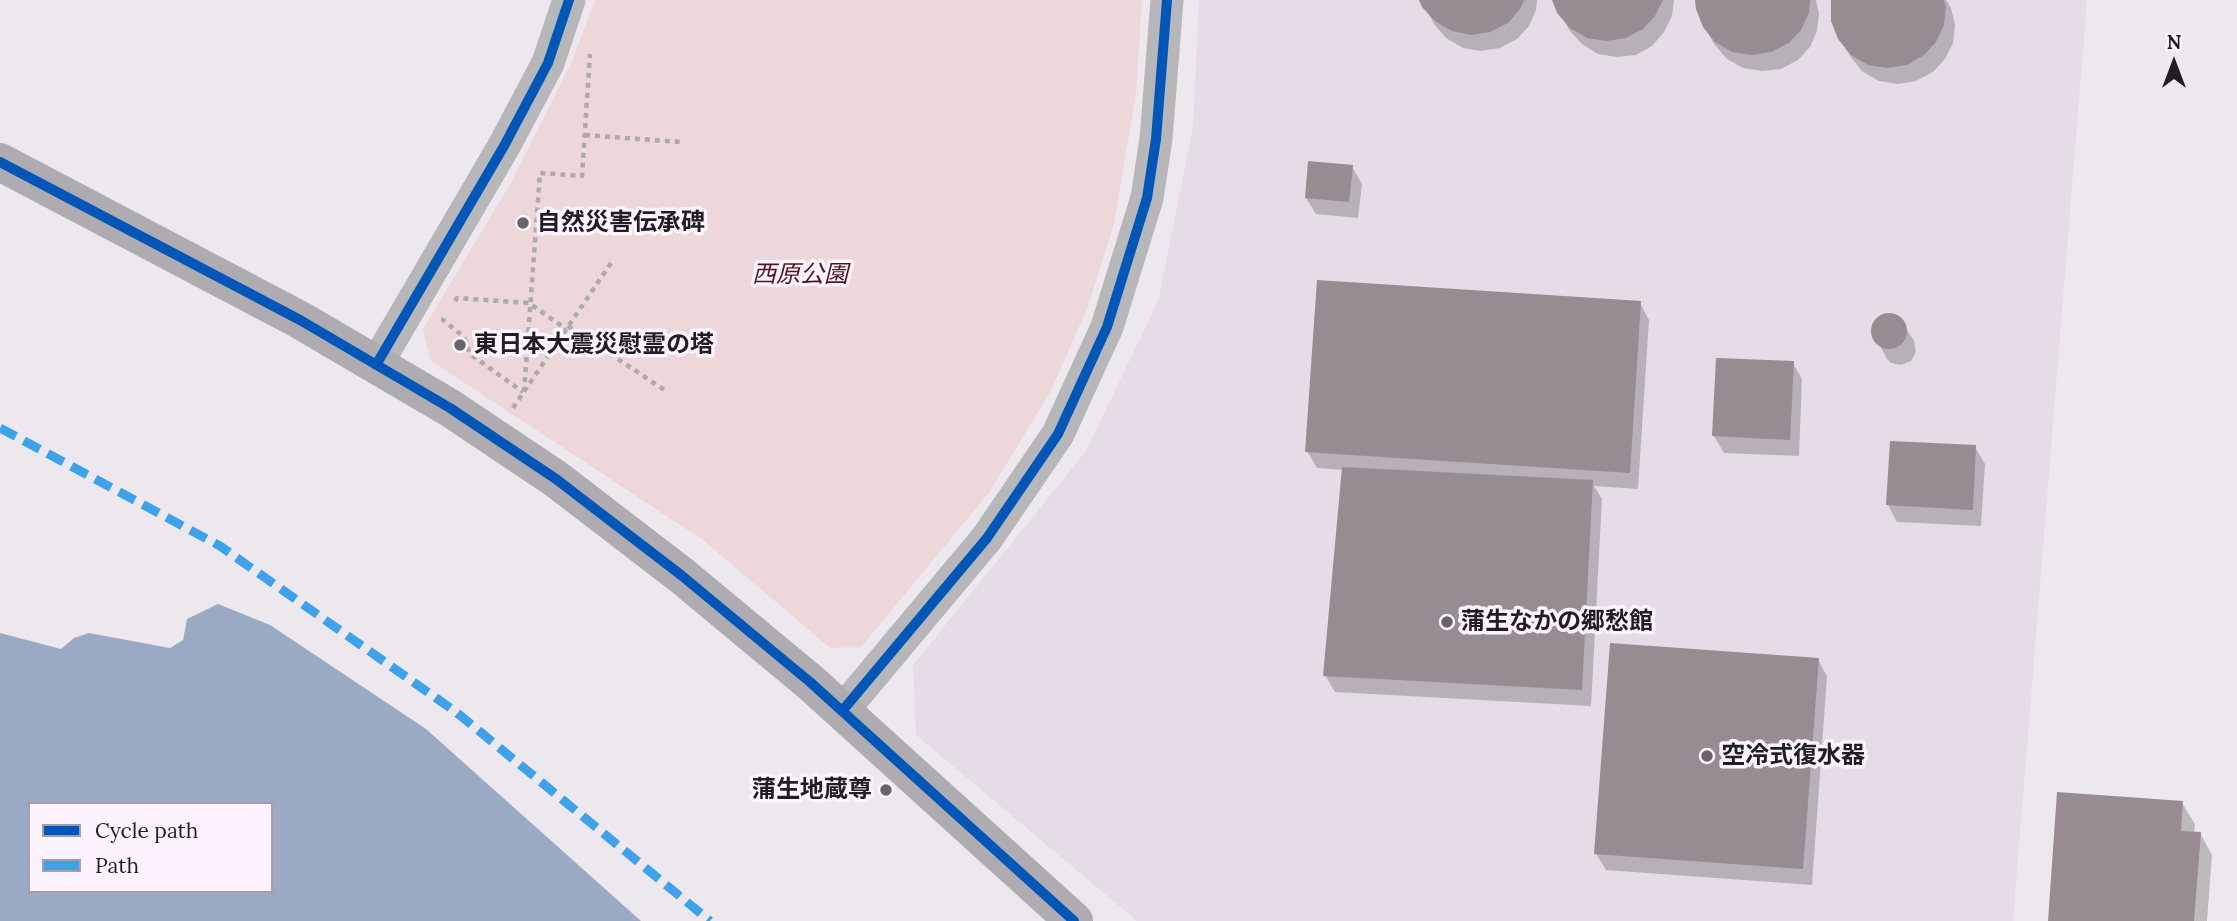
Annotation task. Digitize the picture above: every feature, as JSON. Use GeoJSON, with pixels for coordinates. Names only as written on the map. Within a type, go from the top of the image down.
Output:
{"type":"FeatureCollection","features":[{"type":"Feature","properties":{"kind":"street"},"geometry":{"type":"LineString","coordinates":[[376,365],[504,146],[548,64],[569,0]]}},
{"type":"Feature","properties":{"kind":"street"},"geometry":{"type":"LineString","coordinates":[[843,710],[987,538],[1064,422],[1107,327],[1147,198],[1156,139],[1167,0]]}},
{"type":"Feature","properties":{"kind":"street"},"geometry":{"type":"LineString","coordinates":[[0,162],[300,320],[450,408],[556,479],[681,575],[843,710],[1073,921]]}},
{"type":"Feature","properties":{"kind":"path"},"geometry":{"type":"LineString","coordinates":[[524,392],[540,173],[582,176],[590,49]]}},
{"type":"Feature","properties":{"kind":"path"},"geometry":{"type":"LineString","coordinates":[[584,135],[680,142]]}},
{"type":"Feature","properties":{"kind":"path"},"geometry":{"type":"LineString","coordinates":[[515,405],[613,261]]}},
{"type":"Feature","properties":{"kind":"path"},"geometry":{"type":"LineString","coordinates":[[524,392],[470,354],[464,337],[443,320],[457,298],[529,303],[666,391]]}},
{"type":"Feature","properties":{"kind":"shaded area"},"geometry":{"type":"Polygon","coordinates":[[[1199,0],[2087,0],[2013,921],[1137,921],[916,735],[913,665],[1086,451],[1158,301],[1193,128],[1199,0]]]}},
{"type":"Feature","properties":{"kind":"green space","name":"西原公園"},"geometry":{"type":"Polygon","coordinates":[[[595,0],[1142,0],[1136,94],[1114,224],[1088,306],[1051,391],[988,494],[861,647],[830,648],[703,540],[430,360],[423,329],[509,186],[571,64],[595,0]]]}},
{"type":"Feature","properties":{"kind":"water"},"geometry":{"type":"Polygon","coordinates":[[[218,604],[270,625],[426,729],[641,921],[0,921],[0,633],[61,649],[74,638],[89,633],[170,648],[183,640],[187,619],[218,604]]]}},
{"type":"Feature","properties":{"kind":"building"},"geometry":{"type":"Polygon","coordinates":[[[1419,0],[1524,0],[1508,23],[1490,32],[1471,35],[1452,31],[1435,21],[1419,0]]]}},
{"type":"Feature","properties":{"kind":"building"},"geometry":{"type":"Polygon","coordinates":[[[1552,0],[1663,0],[1655,16],[1643,29],[1626,38],[1606,41],[1587,38],[1570,28],[1557,13],[1552,0]]]}},
{"type":"Feature","properties":{"kind":"building"},"geometry":{"type":"Polygon","coordinates":[[[1695,0],[1810,0],[1809,13],[1801,30],[1789,43],[1771,52],[1752,55],[1732,52],[1715,42],[1703,27],[1695,0]]]}},
{"type":"Feature","properties":{"kind":"building"},"geometry":{"type":"Polygon","coordinates":[[[1831,0],[1944,0],[1944,25],[1936,42],[1924,55],[1907,65],[1887,68],[1868,65],[1851,55],[1838,39],[1831,21],[1831,0]]]}},
{"type":"Feature","properties":{"kind":"building"},"geometry":{"type":"Polygon","coordinates":[[[1308,161],[1353,165],[1349,202],[1305,198],[1308,161]]]}},
{"type":"Feature","properties":{"kind":"building"},"geometry":{"type":"Polygon","coordinates":[[[1317,280],[1641,301],[1630,473],[1305,452],[1317,280]]]}},
{"type":"Feature","properties":{"kind":"building"},"geometry":{"type":"Polygon","coordinates":[[[1889,313],[1902,318],[1907,331],[1902,344],[1889,349],[1876,344],[1871,331],[1876,318],[1889,313]]]}},
{"type":"Feature","properties":{"kind":"building"},"geometry":{"type":"Polygon","coordinates":[[[1716,358],[1794,361],[1790,440],[1712,436],[1716,358]]]}},
{"type":"Feature","properties":{"kind":"building"},"geometry":{"type":"Polygon","coordinates":[[[1890,441],[1976,445],[1973,510],[1886,505],[1890,441]]]}},
{"type":"Feature","properties":{"kind":"building"},"geometry":{"type":"Polygon","coordinates":[[[1342,467],[1593,480],[1582,690],[1323,676],[1342,467]]]}},
{"type":"Feature","properties":{"kind":"building","name":"空冷式復水器"},"geometry":{"type":"Polygon","coordinates":[[[1610,643],[1819,658],[1803,869],[1594,854],[1610,643]]]}},
{"type":"Feature","properties":{"kind":"building"},"geometry":{"type":"Polygon","coordinates":[[[2057,792],[2183,801],[2181,831],[2201,832],[2194,921],[2048,921],[2057,792]]]}},
{"type":"Feature","properties":{"kind":"marked path"},"geometry":{"type":"LineString","coordinates":[[0,428],[220,546],[456,712],[710,921]]}},
{"type":"Feature","properties":{"kind":"cycle path"},"geometry":{"type":"LineString","coordinates":[[376,365],[504,146],[548,63],[569,0]]}},
{"type":"Feature","properties":{"kind":"cycle path"},"geometry":{"type":"LineString","coordinates":[[843,710],[987,538],[1058,434],[1107,327],[1147,198],[1156,139],[1167,0]]}},
{"type":"Feature","properties":{"kind":"cycle path"},"geometry":{"type":"LineString","coordinates":[[0,162],[300,320],[450,408],[556,479],[681,575],[810,682],[1074,921]]}},
{"type":"Feature","properties":{"kind":"place","name":"自然災害伝承碑"},"geometry":{"type":"Point","coordinates":[523,223]}},
{"type":"Feature","properties":{"kind":"place","name":"東日本大震災慰霊の塔"},"geometry":{"type":"Point","coordinates":[460,345]}},
{"type":"Feature","properties":{"kind":"place","name":"蒲生なかの郷愁館"},"geometry":{"type":"Point","coordinates":[1447,622]}},
{"type":"Feature","properties":{"kind":"place","name":"空冷式復水器"},"geometry":{"type":"Point","coordinates":[1707,756]}},
{"type":"Feature","properties":{"kind":"place","name":"蒲生地蔵尊"},"geometry":{"type":"Point","coordinates":[886,790]}}]}
